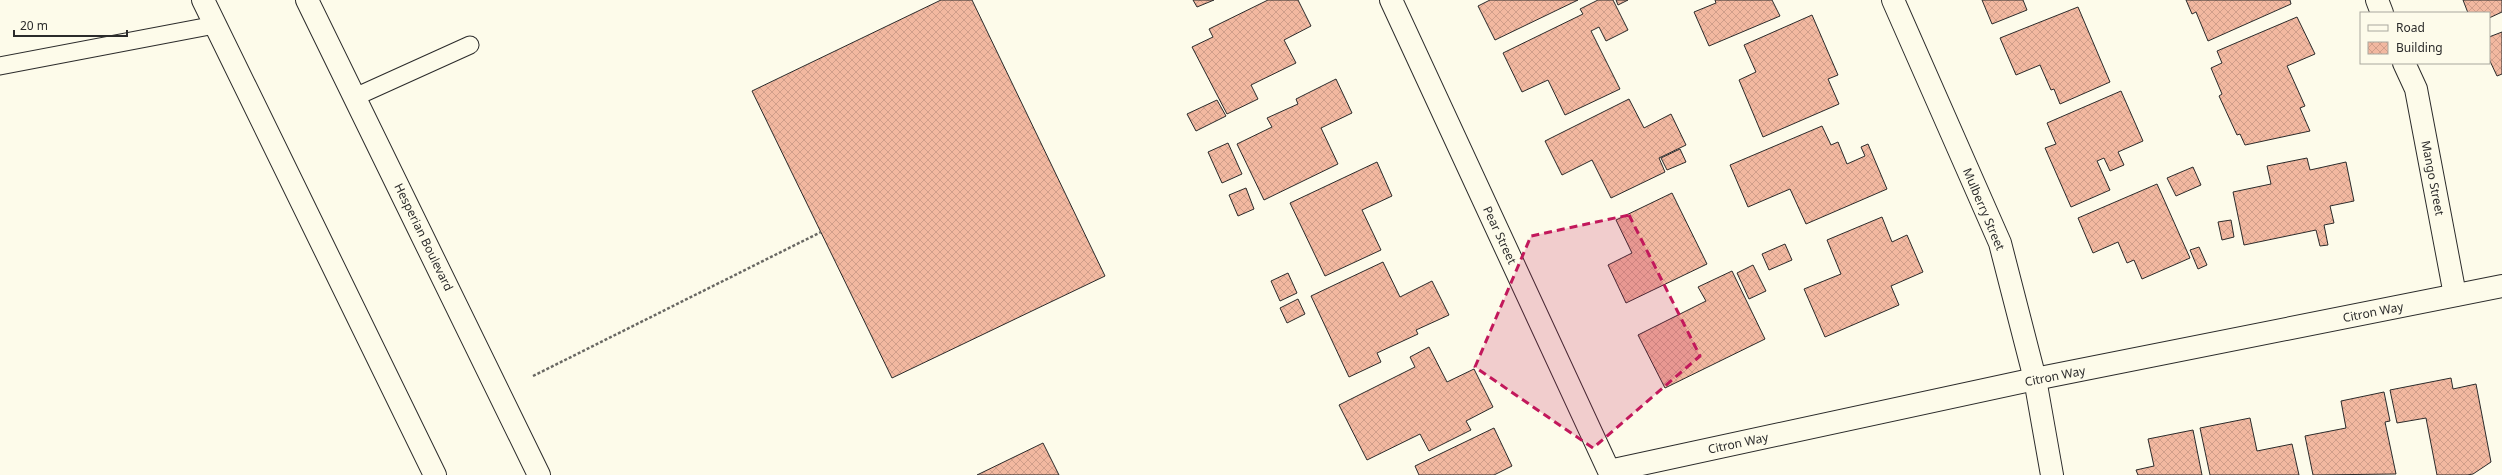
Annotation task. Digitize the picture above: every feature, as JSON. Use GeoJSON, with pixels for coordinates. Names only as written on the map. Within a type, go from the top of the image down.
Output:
{"type":"FeatureCollection","features":[{"type":"Feature","properties":{"kind":"street"},"geometry":{"type":"LineString","coordinates":[[203,0],[435,475]]}},
{"type":"Feature","properties":{"kind":"street","name":"Hesperian Boulevard"},"geometry":{"type":"LineString","coordinates":[[307,0],[540,475]]}},
{"type":"Feature","properties":{"kind":"street","name":"Pear Street"},"geometry":{"type":"LineString","coordinates":[[1391,0],[1609,471]]}},
{"type":"Feature","properties":{"kind":"street","name":"Mulberry Street"},"geometry":{"type":"LineString","coordinates":[[1893,0],[2000,243],[2035,379],[2052,475]]}},
{"type":"Feature","properties":{"kind":"street"},"geometry":{"type":"LineString","coordinates":[[2376,0],[2382,12]]}},
{"type":"Feature","properties":{"kind":"street","name":"Mango Street"},"geometry":{"type":"LineString","coordinates":[[2404,64],[2416,89],[2455,295]]}},
{"type":"Feature","properties":{"kind":"street","name":"Citron Way"},"geometry":{"type":"LineString","coordinates":[[1609,471],[2035,379],[2502,286]]}},
{"type":"Feature","properties":{"kind":"lane"},"geometry":{"type":"LineString","coordinates":[[0,66],[215,25]]}},
{"type":"Feature","properties":{"kind":"lane"},"geometry":{"type":"LineString","coordinates":[[355,97],[470,45]]}},
{"type":"Feature","properties":{"kind":"path"},"geometry":{"type":"LineString","coordinates":[[532,376],[821,232]]}},
{"type":"Feature","properties":{"kind":"highlighted area"},"geometry":{"type":"Polygon","coordinates":[[[1629,215],[1700,356],[1593,448],[1475,367],[1531,236],[1629,215]]]}},
{"type":"Feature","properties":{"kind":"building"},"geometry":{"type":"Polygon","coordinates":[[[941,0],[972,0],[1105,276],[892,378],[752,91],[941,0]]]}},
{"type":"Feature","properties":{"kind":"building"},"geometry":{"type":"Polygon","coordinates":[[[1193,0],[1214,0],[1197,7],[1193,0]]]}},
{"type":"Feature","properties":{"kind":"building"},"geometry":{"type":"Polygon","coordinates":[[[1268,0],[1298,0],[1311,26],[1284,40],[1296,63],[1251,85],[1258,99],[1227,114],[1192,47],[1213,37],[1209,29],[1268,0]]]}},
{"type":"Feature","properties":{"kind":"building"},"geometry":{"type":"Polygon","coordinates":[[[1490,0],[1578,0],[1495,40],[1478,6],[1490,0]]]}},
{"type":"Feature","properties":{"kind":"building"},"geometry":{"type":"Polygon","coordinates":[[[1598,0],[1613,0],[1628,30],[1606,41],[1599,27],[1591,31],[1620,89],[1565,115],[1548,80],[1522,92],[1503,53],[1583,14],[1580,9],[1598,0]]]}},
{"type":"Feature","properties":{"kind":"building"},"geometry":{"type":"Polygon","coordinates":[[[1616,0],[1628,0],[1618,5],[1616,0]]]}},
{"type":"Feature","properties":{"kind":"building"},"geometry":{"type":"Polygon","coordinates":[[[1715,0],[1772,0],[1780,16],[1709,46],[1694,12],[1716,3],[1715,0]]]}},
{"type":"Feature","properties":{"kind":"building"},"geometry":{"type":"Polygon","coordinates":[[[1982,0],[2023,0],[2027,10],[1992,24],[1982,0]]]}},
{"type":"Feature","properties":{"kind":"building"},"geometry":{"type":"Polygon","coordinates":[[[2186,0],[2290,0],[2291,4],[2208,41],[2196,12],[2192,14],[2186,0]]]}},
{"type":"Feature","properties":{"kind":"building"},"geometry":{"type":"Polygon","coordinates":[[[2463,0],[2502,0],[2502,12],[2490,18],[2490,12],[2468,12],[2463,0]]]}},
{"type":"Feature","properties":{"kind":"building"},"geometry":{"type":"Polygon","coordinates":[[[2078,7],[2110,82],[2060,104],[2054,89],[2051,90],[2040,65],[2016,75],[2000,38],[2078,7]]]}},
{"type":"Feature","properties":{"kind":"building"},"geometry":{"type":"Polygon","coordinates":[[[1812,15],[1838,75],[1828,79],[1839,104],[1763,137],[1739,80],[1756,72],[1744,45],[1812,15]]]}},
{"type":"Feature","properties":{"kind":"building"},"geometry":{"type":"Polygon","coordinates":[[[2297,17],[2315,54],[2287,66],[2305,106],[2300,108],[2310,131],[2245,145],[2240,134],[2237,135],[2219,96],[2222,94],[2211,68],[2222,63],[2217,51],[2297,17]]]}},
{"type":"Feature","properties":{"kind":"building"},"geometry":{"type":"Polygon","coordinates":[[[2502,32],[2502,74],[2497,76],[2490,61],[2490,37],[2502,32]]]}},
{"type":"Feature","properties":{"kind":"building"},"geometry":{"type":"Polygon","coordinates":[[[1336,79],[1352,113],[1321,128],[1338,164],[1264,200],[1237,144],[1272,127],[1267,118],[1298,104],[1296,99],[1336,79]]]}},
{"type":"Feature","properties":{"kind":"building"},"geometry":{"type":"Polygon","coordinates":[[[2121,91],[2143,141],[2118,152],[2124,165],[2110,171],[2104,158],[2097,161],[2110,190],[2071,207],[2045,148],[2056,144],[2047,123],[2121,91]]]}},
{"type":"Feature","properties":{"kind":"building"},"geometry":{"type":"Polygon","coordinates":[[[1629,99],[1644,128],[1671,114],[1686,145],[1659,158],[1665,172],[1611,198],[1592,160],[1562,175],[1545,141],[1629,99]]]}},
{"type":"Feature","properties":{"kind":"building"},"geometry":{"type":"Polygon","coordinates":[[[1217,100],[1226,116],[1196,131],[1187,114],[1217,100]]]}},
{"type":"Feature","properties":{"kind":"building"},"geometry":{"type":"Polygon","coordinates":[[[1822,126],[1831,145],[1838,142],[1847,164],[1865,156],[1861,147],[1868,144],[1887,189],[1806,224],[1790,189],[1748,207],[1730,165],[1822,126]]]}},
{"type":"Feature","properties":{"kind":"building"},"geometry":{"type":"Polygon","coordinates":[[[1228,143],[1242,174],[1222,183],[1208,152],[1228,143]]]}},
{"type":"Feature","properties":{"kind":"building"},"geometry":{"type":"Polygon","coordinates":[[[1680,149],[1686,162],[1667,170],[1661,158],[1680,149]]]}},
{"type":"Feature","properties":{"kind":"building"},"geometry":{"type":"Polygon","coordinates":[[[2307,158],[2310,170],[2346,162],[2354,201],[2330,206],[2334,223],[2324,225],[2328,245],[2320,246],[2316,230],[2244,245],[2233,192],[2271,184],[2267,166],[2307,158]]]}},
{"type":"Feature","properties":{"kind":"building"},"geometry":{"type":"Polygon","coordinates":[[[1377,162],[1392,196],[1362,210],[1381,250],[1325,276],[1290,203],[1377,162]]]}},
{"type":"Feature","properties":{"kind":"building"},"geometry":{"type":"Polygon","coordinates":[[[2193,167],[2201,185],[2176,196],[2167,178],[2193,167]]]}},
{"type":"Feature","properties":{"kind":"building"},"geometry":{"type":"Polygon","coordinates":[[[2157,184],[2190,258],[2142,279],[2134,260],[2127,263],[2118,242],[2093,253],[2078,218],[2157,184]]]}},
{"type":"Feature","properties":{"kind":"building"},"geometry":{"type":"Polygon","coordinates":[[[1246,188],[1254,209],[1238,216],[1229,195],[1246,188]]]}},
{"type":"Feature","properties":{"kind":"building"},"geometry":{"type":"Polygon","coordinates":[[[1672,193],[1707,264],[1626,303],[1608,265],[1632,253],[1616,220],[1672,193]]]}},
{"type":"Feature","properties":{"kind":"building"},"geometry":{"type":"Polygon","coordinates":[[[1882,217],[1892,242],[1907,235],[1923,272],[1891,286],[1899,305],[1825,337],[1804,289],[1841,274],[1827,240],[1882,217]]]}},
{"type":"Feature","properties":{"kind":"building"},"geometry":{"type":"Polygon","coordinates":[[[2231,220],[2234,237],[2222,240],[2218,222],[2231,220]]]}},
{"type":"Feature","properties":{"kind":"building"},"geometry":{"type":"Polygon","coordinates":[[[1785,244],[1792,260],[1769,270],[1762,254],[1785,244]]]}},
{"type":"Feature","properties":{"kind":"building"},"geometry":{"type":"Polygon","coordinates":[[[2199,247],[2207,265],[2198,269],[2190,250],[2199,247]]]}},
{"type":"Feature","properties":{"kind":"building"},"geometry":{"type":"Polygon","coordinates":[[[1383,262],[1400,297],[1432,281],[1449,315],[1416,330],[1418,334],[1377,353],[1381,362],[1349,377],[1311,296],[1383,262]]]}},
{"type":"Feature","properties":{"kind":"building"},"geometry":{"type":"Polygon","coordinates":[[[1753,265],[1766,291],[1749,299],[1737,273],[1753,265]]]}},
{"type":"Feature","properties":{"kind":"building"},"geometry":{"type":"Polygon","coordinates":[[[1732,271],[1765,339],[1665,388],[1638,335],[1706,301],[1698,287],[1732,271]]]}},
{"type":"Feature","properties":{"kind":"building"},"geometry":{"type":"Polygon","coordinates":[[[1288,273],[1297,293],[1280,301],[1271,281],[1288,273]]]}},
{"type":"Feature","properties":{"kind":"building"},"geometry":{"type":"Polygon","coordinates":[[[1298,299],[1305,314],[1287,323],[1280,308],[1298,299]]]}},
{"type":"Feature","properties":{"kind":"building"},"geometry":{"type":"Polygon","coordinates":[[[1429,347],[1447,382],[1474,369],[1493,407],[1466,421],[1471,430],[1429,451],[1420,434],[1367,460],[1339,405],[1415,367],[1410,357],[1429,347]]]}},
{"type":"Feature","properties":{"kind":"building"},"geometry":{"type":"Polygon","coordinates":[[[2451,378],[2453,389],[2476,384],[2491,462],[2473,474],[2437,475],[2426,418],[2397,423],[2390,390],[2451,378]]]}},
{"type":"Feature","properties":{"kind":"building"},"geometry":{"type":"Polygon","coordinates":[[[2384,392],[2390,421],[2385,422],[2396,474],[2313,475],[2305,436],[2346,428],[2341,401],[2384,392]]]}},
{"type":"Feature","properties":{"kind":"building"},"geometry":{"type":"Polygon","coordinates":[[[2250,418],[2257,451],[2292,444],[2299,475],[2210,475],[2200,428],[2250,418]]]}},
{"type":"Feature","properties":{"kind":"building"},"geometry":{"type":"Polygon","coordinates":[[[1494,428],[1512,466],[1494,475],[1419,475],[1415,466],[1494,428]]]}},
{"type":"Feature","properties":{"kind":"building"},"geometry":{"type":"Polygon","coordinates":[[[2193,430],[2202,475],[2138,475],[2136,470],[2154,466],[2148,439],[2193,430]]]}},
{"type":"Feature","properties":{"kind":"building"},"geometry":{"type":"Polygon","coordinates":[[[1043,443],[1059,475],[977,475],[1043,443]]]}}]}
